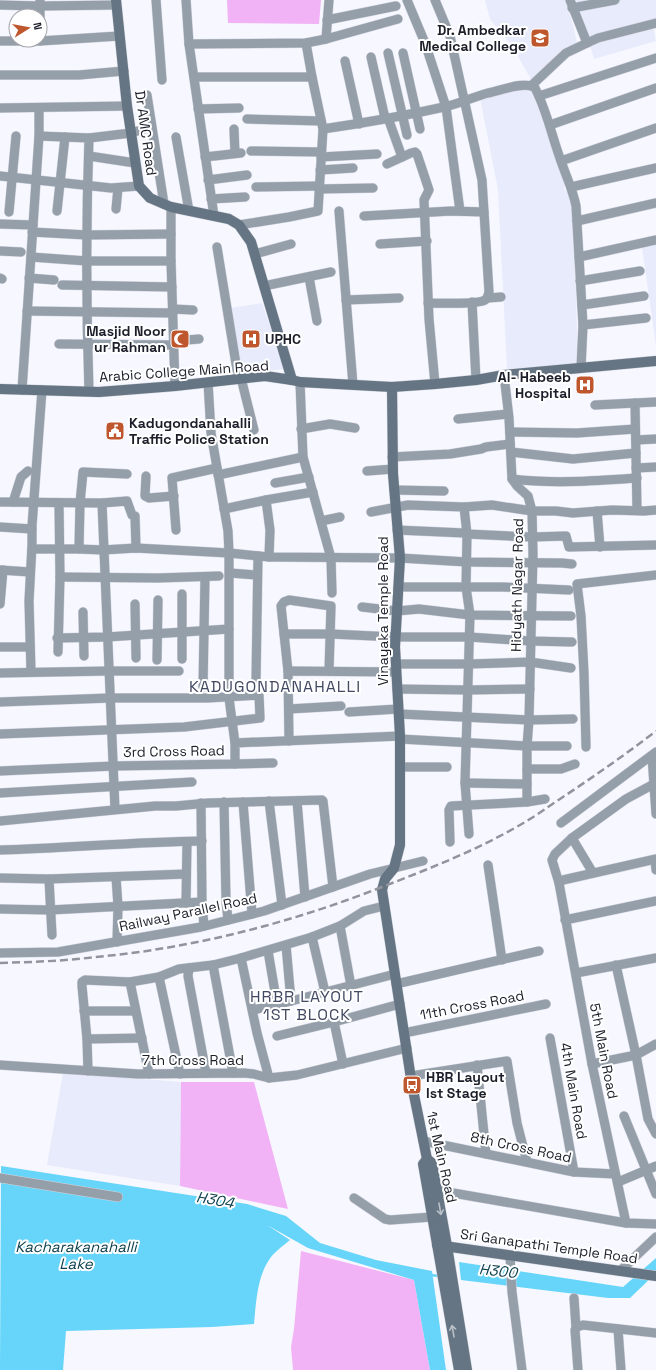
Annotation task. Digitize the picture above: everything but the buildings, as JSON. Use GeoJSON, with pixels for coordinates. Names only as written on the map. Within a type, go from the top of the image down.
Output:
{"type":"FeatureCollection","features":[{"type":"Feature","properties":{"kind":"street"},"geometry":{"type":"LineString","coordinates":[[156,0],[162,80]]}},
{"type":"Feature","properties":{"kind":"street"},"geometry":{"type":"LineString","coordinates":[[186,0],[189,44],[214,216]]}},
{"type":"Feature","properties":{"kind":"street"},"geometry":{"type":"LineString","coordinates":[[326,39],[329,0]]}},
{"type":"Feature","properties":{"kind":"street"},"geometry":{"type":"LineString","coordinates":[[407,0],[425,43],[446,107],[460,211]]}},
{"type":"Feature","properties":{"kind":"street"},"geometry":{"type":"LineString","coordinates":[[435,0],[450,36],[482,180],[489,292],[488,298]]}},
{"type":"Feature","properties":{"kind":"street"},"geometry":{"type":"LineString","coordinates":[[587,43],[571,4],[615,0]]}},
{"type":"Feature","properties":{"kind":"street"},"geometry":{"type":"LineString","coordinates":[[0,5],[116,2]]}},
{"type":"Feature","properties":{"kind":"street","name":"Dr AMC Road"},"geometry":{"type":"LineString","coordinates":[[116,2],[127,106],[139,186],[150,198],[168,206],[229,219],[240,225]]}},
{"type":"Feature","properties":{"kind":"street"},"geometry":{"type":"LineString","coordinates":[[327,20],[396,6]]}},
{"type":"Feature","properties":{"kind":"street"},"geometry":{"type":"LineString","coordinates":[[189,44],[306,43],[398,19]]}},
{"type":"Feature","properties":{"kind":"street"},"geometry":{"type":"LineString","coordinates":[[532,85],[566,53],[598,38],[656,23]]}},
{"type":"Feature","properties":{"kind":"street"},"geometry":{"type":"LineString","coordinates":[[48,40],[120,36]]}},
{"type":"Feature","properties":{"kind":"street"},"geometry":{"type":"LineString","coordinates":[[306,43],[322,125],[318,210],[289,217],[240,225],[251,242],[296,381],[302,457],[309,477],[331,558],[332,593]]}},
{"type":"Feature","properties":{"kind":"street"},"geometry":{"type":"LineString","coordinates":[[388,53],[407,135]]}},
{"type":"Feature","properties":{"kind":"street"},"geometry":{"type":"LineString","coordinates":[[403,53],[420,129]]}},
{"type":"Feature","properties":{"kind":"street"},"geometry":{"type":"LineString","coordinates":[[371,57],[386,118],[402,156]]}},
{"type":"Feature","properties":{"kind":"street"},"geometry":{"type":"LineString","coordinates":[[539,96],[656,58]]}},
{"type":"Feature","properties":{"kind":"street"},"geometry":{"type":"LineString","coordinates":[[346,61],[359,124]]}},
{"type":"Feature","properties":{"kind":"street"},"geometry":{"type":"LineString","coordinates":[[0,75],[79,76],[124,71]]}},
{"type":"Feature","properties":{"kind":"street"},"geometry":{"type":"LineString","coordinates":[[194,77],[312,78]]}},
{"type":"Feature","properties":{"kind":"street"},"geometry":{"type":"LineString","coordinates":[[247,119],[322,125],[359,124],[446,107],[524,84],[532,85],[539,96],[550,125],[575,200],[583,325],[581,368]]}},
{"type":"Feature","properties":{"kind":"street"},"geometry":{"type":"LineString","coordinates":[[550,125],[656,88]]}},
{"type":"Feature","properties":{"kind":"street"},"geometry":{"type":"LineString","coordinates":[[147,95],[151,127],[168,206],[171,234],[175,386]]}},
{"type":"Feature","properties":{"kind":"street"},"geometry":{"type":"LineString","coordinates":[[0,108],[127,106]]}},
{"type":"Feature","properties":{"kind":"street"},"geometry":{"type":"LineString","coordinates":[[22,390],[39,136],[39,108]]}},
{"type":"Feature","properties":{"kind":"street"},"geometry":{"type":"LineString","coordinates":[[198,109],[239,108]]}},
{"type":"Feature","properties":{"kind":"street"},"geometry":{"type":"LineString","coordinates":[[39,136],[90,138],[131,133],[151,127]]}},
{"type":"Feature","properties":{"kind":"street"},"geometry":{"type":"LineString","coordinates":[[561,161],[656,128]]}},
{"type":"Feature","properties":{"kind":"street"},"geometry":{"type":"LineString","coordinates":[[205,157],[238,153],[234,129]]}},
{"type":"Feature","properties":{"kind":"street"},"geometry":{"type":"LineString","coordinates":[[10,212],[16,136]]}},
{"type":"Feature","properties":{"kind":"street"},"geometry":{"type":"LineString","coordinates":[[57,211],[65,137]]}},
{"type":"Feature","properties":{"kind":"street"},"geometry":{"type":"LineString","coordinates":[[176,137],[189,211]]}},
{"type":"Feature","properties":{"kind":"street"},"geometry":{"type":"LineString","coordinates":[[89,391],[87,344],[87,185],[90,138]]}},
{"type":"Feature","properties":{"kind":"street"},"geometry":{"type":"LineString","coordinates":[[251,151],[321,154],[377,154]]}},
{"type":"Feature","properties":{"kind":"street"},"geometry":{"type":"LineString","coordinates":[[387,164],[402,156],[415,152],[429,190],[424,200],[427,241],[428,303],[435,384]]}},
{"type":"Feature","properties":{"kind":"street"},"geometry":{"type":"LineString","coordinates":[[89,156],[135,163]]}},
{"type":"Feature","properties":{"kind":"street"},"geometry":{"type":"LineString","coordinates":[[320,170],[352,168]]}},
{"type":"Feature","properties":{"kind":"street"},"geometry":{"type":"LineString","coordinates":[[571,186],[656,168]]}},
{"type":"Feature","properties":{"kind":"street"},"geometry":{"type":"LineString","coordinates":[[208,180],[247,175]]}},
{"type":"Feature","properties":{"kind":"street"},"geometry":{"type":"LineString","coordinates":[[0,176],[118,188],[139,186]]}},
{"type":"Feature","properties":{"kind":"street"},"geometry":{"type":"LineString","coordinates":[[256,187],[373,188]]}},
{"type":"Feature","properties":{"kind":"street"},"geometry":{"type":"LineString","coordinates":[[116,210],[118,188]]}},
{"type":"Feature","properties":{"kind":"street"},"geometry":{"type":"LineString","coordinates":[[211,198],[245,197]]}},
{"type":"Feature","properties":{"kind":"street"},"geometry":{"type":"LineString","coordinates":[[577,221],[656,203]]}},
{"type":"Feature","properties":{"kind":"street"},"geometry":{"type":"LineString","coordinates":[[339,211],[353,385]]}},
{"type":"Feature","properties":{"kind":"street"},"geometry":{"type":"LineString","coordinates":[[364,216],[425,212],[484,212]]}},
{"type":"Feature","properties":{"kind":"street"},"geometry":{"type":"LineString","coordinates":[[0,224],[87,234],[171,234]]}},
{"type":"Feature","properties":{"kind":"street"},"geometry":{"type":"LineString","coordinates":[[579,257],[656,240]]}},
{"type":"Feature","properties":{"kind":"street"},"geometry":{"type":"LineString","coordinates":[[380,244],[427,241]]}},
{"type":"Feature","properties":{"kind":"street"},"geometry":{"type":"LineString","coordinates":[[255,254],[291,244]]}},
{"type":"Feature","properties":{"kind":"street"},"geometry":{"type":"LineString","coordinates":[[217,247],[236,370],[241,378],[254,430]]}},
{"type":"Feature","properties":{"kind":"street"},"geometry":{"type":"LineString","coordinates":[[0,251],[20,252]]}},
{"type":"Feature","properties":{"kind":"street"},"geometry":{"type":"LineString","coordinates":[[30,257],[87,261],[171,261]]}},
{"type":"Feature","properties":{"kind":"street"},"geometry":{"type":"LineString","coordinates":[[580,282],[640,271]]}},
{"type":"Feature","properties":{"kind":"street"},"geometry":{"type":"LineString","coordinates":[[264,286],[331,272]]}},
{"type":"Feature","properties":{"kind":"street"},"geometry":{"type":"LineString","coordinates":[[309,277],[316,321]]}},
{"type":"Feature","properties":{"kind":"street"},"geometry":{"type":"LineString","coordinates":[[29,278],[87,286],[172,287]]}},
{"type":"Feature","properties":{"kind":"street"},"geometry":{"type":"LineString","coordinates":[[582,304],[644,296]]}},
{"type":"Feature","properties":{"kind":"street"},"geometry":{"type":"LineString","coordinates":[[428,303],[472,302],[484,301],[488,298],[501,297]]}},
{"type":"Feature","properties":{"kind":"street"},"geometry":{"type":"LineString","coordinates":[[346,300],[399,298]]}},
{"type":"Feature","properties":{"kind":"street"},"geometry":{"type":"LineString","coordinates":[[472,302],[476,380]]}},
{"type":"Feature","properties":{"kind":"street"},"geometry":{"type":"LineString","coordinates":[[27,311],[87,312],[193,310]]}},
{"type":"Feature","properties":{"kind":"street"},"geometry":{"type":"LineString","coordinates":[[583,325],[646,318]]}},
{"type":"Feature","properties":{"kind":"street"},"geometry":{"type":"LineString","coordinates":[[59,344],[174,343],[199,339]]}},
{"type":"Feature","properties":{"kind":"street","name":"Arabic College Main Road"},"geometry":{"type":"LineString","coordinates":[[0,389],[99,392],[175,386],[265,376],[296,381],[392,387],[476,380],[504,375],[656,361]]}},
{"type":"Feature","properties":{"kind":"street"},"geometry":{"type":"LineString","coordinates":[[504,375],[510,432],[512,479],[532,482],[580,483],[636,478]]}},
{"type":"Feature","properties":{"kind":"street"},"geometry":{"type":"LineString","coordinates":[[208,382],[211,433],[224,509],[229,553],[229,698],[235,743]]}},
{"type":"Feature","properties":{"kind":"street","name":"Vinayaka Temple Road"},"geometry":{"type":"LineString","coordinates":[[385,879],[394,868],[400,845],[400,738],[395,637],[400,558],[392,457],[392,387]]}},
{"type":"Feature","properties":{"kind":"street"},"geometry":{"type":"LineString","coordinates":[[31,672],[29,601],[30,572],[42,390]]}},
{"type":"Feature","properties":{"kind":"street"},"geometry":{"type":"LineString","coordinates":[[595,405],[656,402]]}},
{"type":"Feature","properties":{"kind":"street"},"geometry":{"type":"LineString","coordinates":[[635,403],[637,510]]}},
{"type":"Feature","properties":{"kind":"street"},"geometry":{"type":"LineString","coordinates":[[458,419],[508,414]]}},
{"type":"Feature","properties":{"kind":"street"},"geometry":{"type":"LineString","coordinates":[[301,430],[330,424],[355,428]]}},
{"type":"Feature","properties":{"kind":"street"},"geometry":{"type":"LineString","coordinates":[[510,432],[577,433],[635,429]]}},
{"type":"Feature","properties":{"kind":"street"},"geometry":{"type":"LineString","coordinates":[[636,440],[656,439]]}},
{"type":"Feature","properties":{"kind":"street"},"geometry":{"type":"LineString","coordinates":[[392,457],[450,454],[486,446],[511,448],[573,459],[636,453]]}},
{"type":"Feature","properties":{"kind":"street"},"geometry":{"type":"LineString","coordinates":[[176,530],[172,478],[218,472],[302,457]]}},
{"type":"Feature","properties":{"kind":"street"},"geometry":{"type":"LineString","coordinates":[[636,468],[656,467]]}},
{"type":"Feature","properties":{"kind":"street"},"geometry":{"type":"LineString","coordinates":[[367,471],[393,469]]}},
{"type":"Feature","properties":{"kind":"street"},"geometry":{"type":"LineString","coordinates":[[13,502],[21,477],[28,471]]}},
{"type":"Feature","properties":{"kind":"street"},"geometry":{"type":"LineString","coordinates":[[79,549],[80,503],[83,472],[128,474]]}},
{"type":"Feature","properties":{"kind":"street"},"geometry":{"type":"LineString","coordinates":[[146,476],[145,496],[149,498],[174,496]]}},
{"type":"Feature","properties":{"kind":"street"},"geometry":{"type":"LineString","coordinates":[[275,483],[309,477]]}},
{"type":"Feature","properties":{"kind":"street","name":"Hidyath Nagar Road"},"geometry":{"type":"LineString","coordinates":[[512,479],[528,496],[532,511],[532,615],[527,746],[527,802]]}},
{"type":"Feature","properties":{"kind":"street"},"geometry":{"type":"LineString","coordinates":[[394,490],[444,491]]}},
{"type":"Feature","properties":{"kind":"street"},"geometry":{"type":"LineString","coordinates":[[224,509],[313,492]]}},
{"type":"Feature","properties":{"kind":"street"},"geometry":{"type":"LineString","coordinates":[[266,500],[270,530],[270,557]]}},
{"type":"Feature","properties":{"kind":"street"},"geometry":{"type":"LineString","coordinates":[[0,502],[102,503],[127,501],[132,514],[135,516],[136,548]]}},
{"type":"Feature","properties":{"kind":"street"},"geometry":{"type":"LineString","coordinates":[[58,652],[60,503]]}},
{"type":"Feature","properties":{"kind":"street"},"geometry":{"type":"LineString","coordinates":[[102,503],[115,809]]}},
{"type":"Feature","properties":{"kind":"street"},"geometry":{"type":"LineString","coordinates":[[371,512],[408,505],[464,507],[492,505],[532,511],[574,513],[656,510]]}},
{"type":"Feature","properties":{"kind":"street"},"geometry":{"type":"LineString","coordinates":[[464,507],[467,534],[466,587],[470,615],[470,664],[466,716],[465,783],[469,834]]}},
{"type":"Feature","properties":{"kind":"street"},"geometry":{"type":"LineString","coordinates":[[597,511],[600,546]]}},
{"type":"Feature","properties":{"kind":"street"},"geometry":{"type":"LineString","coordinates":[[321,521],[340,517]]}},
{"type":"Feature","properties":{"kind":"street"},"geometry":{"type":"LineString","coordinates":[[0,527],[32,529]]}},
{"type":"Feature","properties":{"kind":"street"},"geometry":{"type":"LineString","coordinates":[[397,530],[464,532],[467,534],[532,537],[566,536],[569,548],[656,545]]}},
{"type":"Feature","properties":{"kind":"street"},"geometry":{"type":"LineString","coordinates":[[32,549],[104,550],[136,548],[229,553],[270,557],[400,558],[467,562],[572,564]]}},
{"type":"Feature","properties":{"kind":"street"},"geometry":{"type":"LineString","coordinates":[[256,680],[258,556]]}},
{"type":"Feature","properties":{"kind":"street"},"geometry":{"type":"LineString","coordinates":[[0,604],[2,570],[30,572]]}},
{"type":"Feature","properties":{"kind":"street"},"geometry":{"type":"LineString","coordinates":[[230,573],[257,575]]}},
{"type":"Feature","properties":{"kind":"street"},"geometry":{"type":"LineString","coordinates":[[586,747],[581,616],[577,584],[656,575]]}},
{"type":"Feature","properties":{"kind":"street"},"geometry":{"type":"LineString","coordinates":[[60,577],[219,576]]}},
{"type":"Feature","properties":{"kind":"street"},"geometry":{"type":"LineString","coordinates":[[202,687],[205,577]]}},
{"type":"Feature","properties":{"kind":"street"},"geometry":{"type":"LineString","coordinates":[[398,587],[502,587],[569,590]]}},
{"type":"Feature","properties":{"kind":"street"},"geometry":{"type":"LineString","coordinates":[[182,594],[182,659]]}},
{"type":"Feature","properties":{"kind":"street"},"geometry":{"type":"LineString","coordinates":[[157,660],[158,600]]}},
{"type":"Feature","properties":{"kind":"street"},"geometry":{"type":"LineString","coordinates":[[289,741],[288,671],[281,606],[284,602],[289,600],[331,606],[330,671]]}},
{"type":"Feature","properties":{"kind":"street"},"geometry":{"type":"LineString","coordinates":[[135,604],[136,658]]}},
{"type":"Feature","properties":{"kind":"street"},"geometry":{"type":"LineString","coordinates":[[362,607],[397,610],[419,609],[470,615],[571,616]]}},
{"type":"Feature","properties":{"kind":"street"},"geometry":{"type":"LineString","coordinates":[[83,612],[84,656]]}},
{"type":"Feature","properties":{"kind":"street"},"geometry":{"type":"LineString","coordinates":[[57,638],[107,637],[230,629]]}},
{"type":"Feature","properties":{"kind":"street"},"geometry":{"type":"LineString","coordinates":[[284,634],[469,637],[531,642],[572,642]]}},
{"type":"Feature","properties":{"kind":"street"},"geometry":{"type":"LineString","coordinates":[[0,647],[30,647]]}},
{"type":"Feature","properties":{"kind":"street"},"geometry":{"type":"LineString","coordinates":[[288,671],[330,671],[530,662],[572,668]]}},
{"type":"Feature","properties":{"kind":"street"},"geometry":{"type":"LineString","coordinates":[[0,673],[108,671],[179,672]]}},
{"type":"Feature","properties":{"kind":"street"},"geometry":{"type":"LineString","coordinates":[[397,689],[530,689]]}},
{"type":"Feature","properties":{"kind":"street"},"geometry":{"type":"LineString","coordinates":[[0,702],[110,698],[229,698],[259,695],[260,718],[184,727],[0,734]]}},
{"type":"Feature","properties":{"kind":"street"},"geometry":{"type":"LineString","coordinates":[[289,709],[341,706]]}},
{"type":"Feature","properties":{"kind":"street"},"geometry":{"type":"LineString","coordinates":[[349,712],[399,712],[529,720],[573,719]]}},
{"type":"Feature","properties":{"kind":"street","name":"3rd Cross Road"},"geometry":{"type":"LineString","coordinates":[[0,771],[114,766],[235,764],[235,743],[400,738],[527,746],[567,746]]}},
{"type":"Feature","properties":{"kind":"street"},"geometry":{"type":"LineString","coordinates":[[654,754],[656,814]]}},
{"type":"Feature","properties":{"kind":"street"},"geometry":{"type":"LineString","coordinates":[[560,823],[654,754]]}},
{"type":"Feature","properties":{"kind":"street"},"geometry":{"type":"LineString","coordinates":[[235,764],[273,763]]}},
{"type":"Feature","properties":{"kind":"street"},"geometry":{"type":"LineString","coordinates":[[527,769],[561,769],[575,764]]}},
{"type":"Feature","properties":{"kind":"street"},"geometry":{"type":"LineString","coordinates":[[400,766],[447,767]]}},
{"type":"Feature","properties":{"kind":"street"},"geometry":{"type":"LineString","coordinates":[[0,793],[192,782]]}},
{"type":"Feature","properties":{"kind":"street"},"geometry":{"type":"LineString","coordinates":[[465,783],[528,784]]}},
{"type":"Feature","properties":{"kind":"street"},"geometry":{"type":"LineString","coordinates":[[593,873],[572,838],[626,800],[655,786]]}},
{"type":"Feature","properties":{"kind":"street"},"geometry":{"type":"LineString","coordinates":[[450,842],[449,807],[452,805],[527,802],[545,799]]}},
{"type":"Feature","properties":{"kind":"street"},"geometry":{"type":"LineString","coordinates":[[0,821],[155,806],[176,806],[224,802],[322,800],[324,801],[333,887]]}},
{"type":"Feature","properties":{"kind":"street"},"geometry":{"type":"LineString","coordinates":[[269,801],[282,905]]}},
{"type":"Feature","properties":{"kind":"street"},"geometry":{"type":"LineString","coordinates":[[297,801],[305,897]]}},
{"type":"Feature","properties":{"kind":"street"},"geometry":{"type":"LineString","coordinates":[[224,802],[226,900],[228,920]]}},
{"type":"Feature","properties":{"kind":"street"},"geometry":{"type":"LineString","coordinates":[[243,802],[252,914]]}},
{"type":"Feature","properties":{"kind":"street"},"geometry":{"type":"LineString","coordinates":[[201,803],[202,902],[204,926]]}},
{"type":"Feature","properties":{"kind":"street","name":"5th Main Road"},"geometry":{"type":"LineString","coordinates":[[572,838],[555,854],[552,860],[559,883],[592,1064],[626,1223]]}},
{"type":"Feature","properties":{"kind":"street"},"geometry":{"type":"LineString","coordinates":[[0,850],[202,841]]}},
{"type":"Feature","properties":{"kind":"street"},"geometry":{"type":"LineString","coordinates":[[186,903],[187,842]]}},
{"type":"Feature","properties":{"kind":"street"},"geometry":{"type":"LineString","coordinates":[[559,883],[563,880],[655,860],[656,870]]}},
{"type":"Feature","properties":{"kind":"street","name":"Railway Parallel Road"},"geometry":{"type":"LineString","coordinates":[[0,953],[58,952],[204,926],[282,905],[370,874],[423,861]]}},
{"type":"Feature","properties":{"kind":"street"},"geometry":{"type":"LineString","coordinates":[[488,865],[502,960]]}},
{"type":"Feature","properties":{"kind":"street"},"geometry":{"type":"LineString","coordinates":[[0,878],[49,879],[186,874]]}},
{"type":"Feature","properties":{"kind":"street"},"geometry":{"type":"LineString","coordinates":[[116,877],[118,906],[117,942]]}},
{"type":"Feature","properties":{"kind":"street"},"geometry":{"type":"LineString","coordinates":[[49,879],[52,935]]}},
{"type":"Feature","properties":{"kind":"street","name":"1st Main Road"},"geometry":{"type":"LineString","coordinates":[[385,879],[382,890],[384,906],[411,1076],[427,1159],[432,1163],[432,1189],[442,1245],[450,1265],[467,1370]]}},
{"type":"Feature","properties":{"kind":"street"},"geometry":{"type":"LineString","coordinates":[[566,920],[656,901]]}},
{"type":"Feature","properties":{"kind":"street"},"geometry":{"type":"LineString","coordinates":[[0,909],[50,910],[202,902]]}},
{"type":"Feature","properties":{"kind":"street"},"geometry":{"type":"LineString","coordinates":[[88,1071],[87,1039],[82,986],[82,982],[85,980],[130,982],[159,977],[180,969],[213,965],[312,937],[340,926],[364,912],[384,906]]}},
{"type":"Feature","properties":{"kind":"street"},"geometry":{"type":"LineString","coordinates":[[340,926],[351,986]]}},
{"type":"Feature","properties":{"kind":"street"},"geometry":{"type":"LineString","coordinates":[[312,937],[325,992]]}},
{"type":"Feature","properties":{"kind":"street"},"geometry":{"type":"LineString","coordinates":[[286,945],[291,1001]]}},
{"type":"Feature","properties":{"kind":"street"},"geometry":{"type":"LineString","coordinates":[[268,950],[277,1004]]}},
{"type":"Feature","properties":{"kind":"street"},"geometry":{"type":"LineString","coordinates":[[253,1010],[351,986],[502,960],[539,951]]}},
{"type":"Feature","properties":{"kind":"street"},"geometry":{"type":"LineString","coordinates":[[241,958],[257,1033],[269,1078]]}},
{"type":"Feature","properties":{"kind":"street"},"geometry":{"type":"LineString","coordinates":[[576,973],[656,958]]}},
{"type":"Feature","properties":{"kind":"street"},"geometry":{"type":"LineString","coordinates":[[213,965],[233,1073]]}},
{"type":"Feature","properties":{"kind":"street"},"geometry":{"type":"LineString","coordinates":[[616,965],[636,1055],[648,1119],[656,1134]]}},
{"type":"Feature","properties":{"kind":"street"},"geometry":{"type":"LineString","coordinates":[[189,968],[188,976],[206,1073]]}},
{"type":"Feature","properties":{"kind":"street"},"geometry":{"type":"LineString","coordinates":[[159,977],[180,1074]]}},
{"type":"Feature","properties":{"kind":"street"},"geometry":{"type":"LineString","coordinates":[[130,982],[149,1074]]}},
{"type":"Feature","properties":{"kind":"street"},"geometry":{"type":"LineString","coordinates":[[277,1036],[400,1004]]}},
{"type":"Feature","properties":{"kind":"street","name":"11th Cross Road"},"geometry":{"type":"LineString","coordinates":[[404,1033],[546,1004]]}},
{"type":"Feature","properties":{"kind":"street"},"geometry":{"type":"LineString","coordinates":[[84,1011],[135,1011]]}},
{"type":"Feature","properties":{"kind":"street"},"geometry":{"type":"LineString","coordinates":[[334,1022],[343,1064]]}},
{"type":"Feature","properties":{"kind":"street"},"geometry":{"type":"LineString","coordinates":[[87,1039],[142,1038]]}},
{"type":"Feature","properties":{"kind":"street","name":"4th Main Road"},"geometry":{"type":"LineString","coordinates":[[550,1038],[574,1172]]}},
{"type":"Feature","properties":{"kind":"street"},"geometry":{"type":"LineString","coordinates":[[592,1064],[636,1055],[656,1044]]}},
{"type":"Feature","properties":{"kind":"street","name":"7th Cross Road"},"geometry":{"type":"LineString","coordinates":[[0,1065],[149,1074],[254,1074],[269,1078],[297,1076],[407,1048]]}},
{"type":"Feature","properties":{"kind":"street"},"geometry":{"type":"LineString","coordinates":[[411,1076],[507,1061],[517,1124],[527,1162]]}},
{"type":"Feature","properties":{"kind":"street"},"geometry":{"type":"LineString","coordinates":[[476,1065],[486,1154]]}},
{"type":"Feature","properties":{"kind":"street"},"geometry":{"type":"LineString","coordinates":[[624,1116],[656,1194]]}},
{"type":"Feature","properties":{"kind":"street","name":"8th Cross Road"},"geometry":{"type":"LineString","coordinates":[[423,1141],[574,1172],[616,1178],[656,1166]]}},
{"type":"Feature","properties":{"kind":"street"},"geometry":{"type":"LineString","coordinates":[[0,1178],[118,1197]]}},
{"type":"Feature","properties":{"kind":"street"},"geometry":{"type":"LineString","coordinates":[[459,1370],[443,1276],[442,1245],[432,1217],[432,1189],[626,1223],[656,1224]]}},
{"type":"Feature","properties":{"kind":"street"},"geometry":{"type":"LineString","coordinates":[[354,1198],[385,1219],[390,1220],[432,1217]]}},
{"type":"Feature","properties":{"kind":"street"},"geometry":{"type":"LineString","coordinates":[[620,1271],[656,1237]]}},
{"type":"Feature","properties":{"kind":"street","name":"Sri Ganapathi Temple Road"},"geometry":{"type":"LineString","coordinates":[[442,1245],[656,1276]]}},
{"type":"Feature","properties":{"kind":"street"},"geometry":{"type":"LineString","coordinates":[[510,1256],[512,1292],[522,1370]]}},
{"type":"Feature","properties":{"kind":"street"},"geometry":{"type":"LineString","coordinates":[[574,1298],[580,1327]]}},
{"type":"Feature","properties":{"kind":"street"},"geometry":{"type":"LineString","coordinates":[[578,1370],[575,1330],[580,1327],[618,1328],[656,1333]]}},
{"type":"Feature","properties":{"kind":"street"},"geometry":{"type":"LineString","coordinates":[[618,1328],[621,1370]]}},
{"type":"Feature","properties":{"kind":"shaded area"},"geometry":{"type":"Polygon","coordinates":[[[227,0],[321,0],[319,24],[228,23],[227,0]]]}},
{"type":"Feature","properties":{"kind":"shaded area","name":"Dr. Ambedkar Medical College"},"geometry":{"type":"Polygon","coordinates":[[[485,0],[567,0],[577,43],[532,81],[512,46],[490,19],[485,0]]]}},
{"type":"Feature","properties":{"kind":"shaded area"},"geometry":{"type":"Polygon","coordinates":[[[576,0],[656,0],[656,20],[652,21],[656,41],[594,59],[576,0]]]}},
{"type":"Feature","properties":{"kind":"shaded area"},"geometry":{"type":"Polygon","coordinates":[[[530,87],[565,180],[564,190],[569,192],[573,199],[578,363],[507,369],[498,190],[480,98],[530,87]]]}},
{"type":"Feature","properties":{"kind":"shaded area"},"geometry":{"type":"Polygon","coordinates":[[[656,244],[656,346],[642,247],[656,244]]]}},
{"type":"Feature","properties":{"kind":"shaded area","name":"UPHC"},"geometry":{"type":"Polygon","coordinates":[[[262,303],[285,369],[233,374],[224,309],[262,303]]]}},
{"type":"Feature","properties":{"kind":"shaded area"},"geometry":{"type":"Polygon","coordinates":[[[63,1073],[181,1082],[180,1186],[47,1165],[63,1073]]]}},
{"type":"Feature","properties":{"kind":"shaded area"},"geometry":{"type":"Polygon","coordinates":[[[181,1082],[254,1082],[288,1209],[180,1186],[181,1082]]]}},
{"type":"Feature","properties":{"kind":"shaded area"},"geometry":{"type":"Polygon","coordinates":[[[301,1251],[414,1280],[430,1370],[293,1370],[291,1347],[301,1251]]]}},
{"type":"Feature","properties":{"kind":"water","name":"Kacharakanahalli Lake"},"geometry":{"type":"Polygon","coordinates":[[[1,1166],[247,1204],[286,1216],[320,1243],[376,1260],[432,1271],[446,1370],[430,1370],[414,1280],[308,1248],[267,1225],[290,1240],[273,1254],[265,1267],[258,1291],[254,1324],[212,1327],[66,1331],[63,1370],[0,1370],[1,1166]]]}},
{"type":"Feature","properties":{"kind":"water"},"geometry":{"type":"Polygon","coordinates":[[[656,1258],[656,1273],[630,1298],[608,1298],[461,1280],[459,1262],[623,1287],[656,1258]]]}},
{"type":"Feature","properties":{"kind":"waterway","name":"H300"},"geometry":{"type":"LineString","coordinates":[[430,1275],[440,1276]]}},
{"type":"Feature","properties":{"kind":"railway"},"geometry":{"type":"LineString","coordinates":[[0,963],[72,959],[133,953],[169,947],[277,923],[347,900],[437,865],[508,832],[534,817],[656,731]]}},
{"type":"Feature","properties":{"kind":"place","name":"Dr. Ambedkar Medical College"},"geometry":{"type":"Point","coordinates":[540,38]}},
{"type":"Feature","properties":{"kind":"place","name":"Masjid Noor ur Rahman"},"geometry":{"type":"Point","coordinates":[180,339]}},
{"type":"Feature","properties":{"kind":"place","name":"UPHC"},"geometry":{"type":"Point","coordinates":[251,339]}},
{"type":"Feature","properties":{"kind":"place","name":"Al- Habeeb Hospital"},"geometry":{"type":"Point","coordinates":[585,385]}},
{"type":"Feature","properties":{"kind":"place","name":"Kadugondanahalli Traffic Police Station"},"geometry":{"type":"Point","coordinates":[115,431]}},
{"type":"Feature","properties":{"kind":"place","name":"HBR Layout Ist Stage"},"geometry":{"type":"Point","coordinates":[412,1085]}},
{"type":"Feature","properties":{"kind":"district","name":"KADUGONDANAHALLI"},"geometry":{"type":"Point","coordinates":[275,686]}},
{"type":"Feature","properties":{"kind":"district","name":"HRBR LAYOUT 1ST BLOCK"},"geometry":{"type":"Point","coordinates":[307,1005]}},
{"type":"Feature","properties":{"kind":"water label","name":"H304"},"geometry":{"type":"Point","coordinates":[215,1200]}}]}
